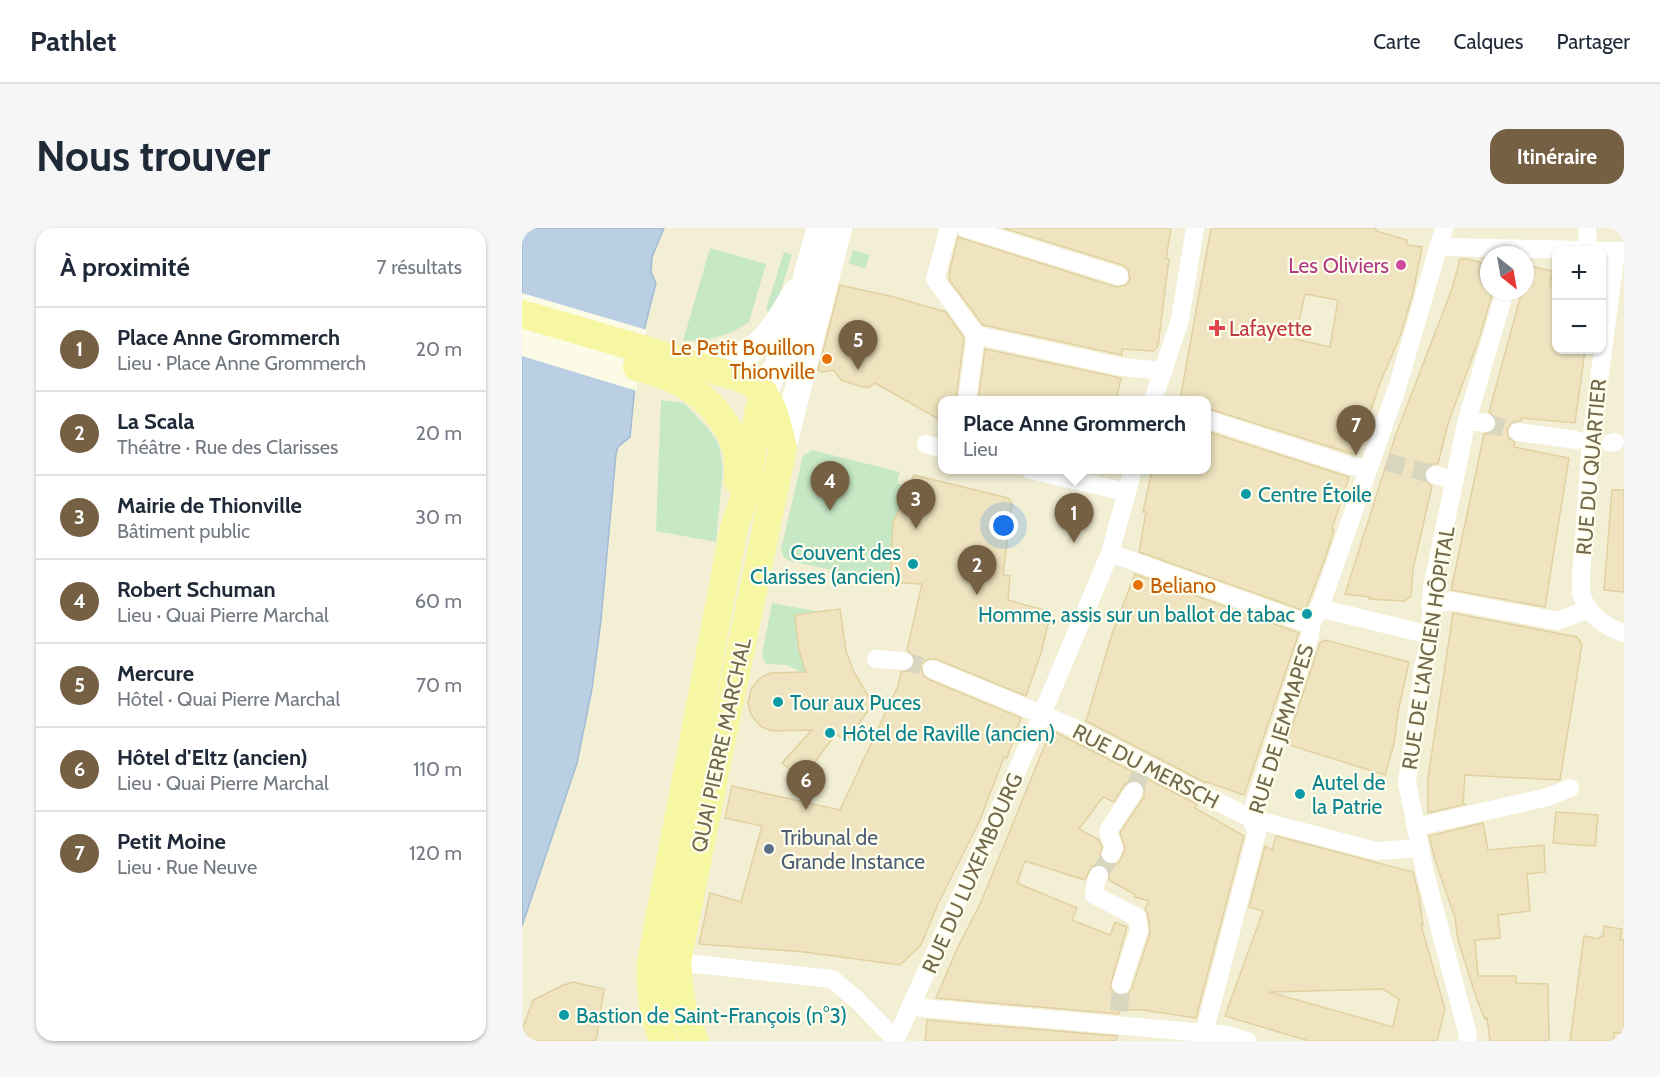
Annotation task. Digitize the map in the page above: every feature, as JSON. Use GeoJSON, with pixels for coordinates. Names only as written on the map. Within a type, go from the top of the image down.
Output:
{"type":"FeatureCollection","features":[{"type":"Feature","properties":{"kind":"main road"},"geometry":{"type":"LineString","coordinates":[[522,314],[673,368],[737,357],[759,346],[775,327],[807,273],[820,228]]}},
{"type":"Feature","properties":{"kind":"main road","name":"QUAI PIERRE MARCHAL"},"geometry":{"type":"LineString","coordinates":[[695,1041],[687,1028],[679,995],[677,962],[783,448],[839,228]]}},
{"type":"Feature","properties":{"kind":"main road","name":"QUAI PIERRE MARCHAL"},"geometry":{"type":"LineString","coordinates":[[663,1041],[657,1026],[650,973],[651,962],[737,516],[746,491],[759,395],[795,328],[807,273]]}},
{"type":"Feature","properties":{"kind":"main road"},"geometry":{"type":"LineString","coordinates":[[522,333],[673,368],[741,378],[759,395]]}},
{"type":"Feature","properties":{"kind":"main road","name":"QUAI PIERRE MARCHAL"},"geometry":{"type":"LineString","coordinates":[[673,368],[711,407],[726,427],[735,446],[738,459],[737,516]]}},
{"type":"Feature","properties":{"kind":"main road","name":"QUAI PIERRE MARCHAL"},"geometry":{"type":"LineString","coordinates":[[759,395],[771,404],[783,448]]}},
{"type":"Feature","properties":{"kind":"street"},"geometry":{"type":"LineString","coordinates":[[949,228],[935,279],[976,335],[1122,368],[1164,370]]}},
{"type":"Feature","properties":{"kind":"street"},"geometry":{"type":"LineString","coordinates":[[966,228],[1119,276]]}},
{"type":"Feature","properties":{"kind":"street"},"geometry":{"type":"LineString","coordinates":[[1154,396],[1180,320],[1195,228]]}},
{"type":"Feature","properties":{"kind":"street","name":"RUE DE JEMMAPES"},"geometry":{"type":"LineString","coordinates":[[1203,1037],[1257,832],[1251,818],[1310,636],[1311,625],[1376,462],[1444,228]]}},
{"type":"Feature","properties":{"kind":"street"},"geometry":{"type":"LineString","coordinates":[[1587,228],[1588,246]]}},
{"type":"Feature","properties":{"kind":"street"},"geometry":{"type":"LineString","coordinates":[[1534,251],[1552,251]]}},
{"type":"Feature","properties":{"kind":"street","name":"RUE DU QUARTIER"},"geometry":{"type":"LineString","coordinates":[[1589,609],[1582,596],[1582,565],[1591,441],[1620,251]]}},
{"type":"Feature","properties":{"kind":"street"},"geometry":{"type":"LineString","coordinates":[[1438,253],[1480,252]]}},
{"type":"Feature","properties":{"kind":"street","name":"RUE DE L'ANCIEN HÔPITAL"},"geometry":{"type":"LineString","coordinates":[[1467,1041],[1468,1035],[1420,848],[1407,782],[1430,635],[1432,588],[1467,420],[1502,300]]}},
{"type":"Feature","properties":{"kind":"street"},"geometry":{"type":"LineString","coordinates":[[968,396],[976,335]]}},
{"type":"Feature","properties":{"kind":"street"},"geometry":{"type":"LineString","coordinates":[[1467,420],[1486,423]]}},
{"type":"Feature","properties":{"kind":"street"},"geometry":{"type":"LineString","coordinates":[[1211,421],[1351,466],[1376,462]]}},
{"type":"Feature","properties":{"kind":"street"},"geometry":{"type":"LineString","coordinates":[[1518,432],[1576,440]]}},
{"type":"Feature","properties":{"kind":"street"},"geometry":{"type":"LineString","coordinates":[[1047,474],[1126,492]]}},
{"type":"Feature","properties":{"kind":"street","name":"RUE DU LUXEMBOURG"},"geometry":{"type":"LineString","coordinates":[[902,1028],[1040,718],[1110,553],[1132,474]]}},
{"type":"Feature","properties":{"kind":"street"},"geometry":{"type":"LineString","coordinates":[[1435,475],[1455,480]]}},
{"type":"Feature","properties":{"kind":"street"},"geometry":{"type":"LineString","coordinates":[[1110,553],[1311,625]]}},
{"type":"Feature","properties":{"kind":"street"},"geometry":{"type":"LineString","coordinates":[[1431,605],[1451,601],[1557,621],[1589,609],[1610,629],[1624,633]]}},
{"type":"Feature","properties":{"kind":"street"},"geometry":{"type":"LineString","coordinates":[[1319,608],[1430,635]]}},
{"type":"Feature","properties":{"kind":"street"},"geometry":{"type":"LineString","coordinates":[[876,659],[904,661]]}},
{"type":"Feature","properties":{"kind":"street","name":"RUE DU MERSCH"},"geometry":{"type":"LineString","coordinates":[[932,669],[1040,718],[1139,776],[1251,818],[1376,851],[1420,848]]}},
{"type":"Feature","properties":{"kind":"street"},"geometry":{"type":"LineString","coordinates":[[1111,854],[1114,848],[1108,831],[1139,776]]}},
{"type":"Feature","properties":{"kind":"street"},"geometry":{"type":"LineString","coordinates":[[1416,827],[1548,797],[1570,788]]}},
{"type":"Feature","properties":{"kind":"street"},"geometry":{"type":"LineString","coordinates":[[1099,875],[1094,895],[1137,917],[1139,930],[1121,985]]}},
{"type":"Feature","properties":{"kind":"street"},"geometry":{"type":"LineString","coordinates":[[677,962],[832,979],[869,1013],[902,1028],[1119,1019],[1203,1037],[1227,1035],[1247,1041]]}},
{"type":"Feature","properties":{"kind":"shaded area"},"geometry":{"type":"Polygon","coordinates":[[[654,228],[1624,228],[1624,1041],[522,1041],[522,719],[654,228]]]}},
{"type":"Feature","properties":{"kind":"green space"},"geometry":{"type":"Polygon","coordinates":[[[710,248],[766,264],[749,322],[718,337],[683,341],[710,248]]]}},
{"type":"Feature","properties":{"kind":"green space"},"geometry":{"type":"Polygon","coordinates":[[[853,250],[870,255],[865,269],[849,263],[853,250]]]}},
{"type":"Feature","properties":{"kind":"green space"},"geometry":{"type":"Polygon","coordinates":[[[784,252],[792,255],[776,305],[768,312],[766,309],[784,252]]]}},
{"type":"Feature","properties":{"kind":"green space"},"geometry":{"type":"Polygon","coordinates":[[[661,400],[684,403],[707,427],[719,444],[723,468],[716,542],[656,531],[661,400]]]}},
{"type":"Feature","properties":{"kind":"green space"},"geometry":{"type":"Polygon","coordinates":[[[812,450],[900,472],[897,483],[909,486],[890,582],[789,561],[783,556],[781,549],[803,456],[812,450]]]}},
{"type":"Feature","properties":{"kind":"green space"},"geometry":{"type":"Polygon","coordinates":[[[772,603],[821,612],[795,615],[799,650],[807,675],[787,665],[766,664],[762,655],[772,603]]]}},
{"type":"Feature","properties":{"kind":"water"},"geometry":{"type":"Polygon","coordinates":[[[522,228],[664,228],[652,257],[651,272],[656,283],[638,354],[630,437],[618,447],[616,454],[601,620],[592,689],[577,763],[522,926],[522,228]]]}},
{"type":"Feature","properties":{"kind":"pier"},"geometry":{"type":"Polygon","coordinates":[[[522,293],[647,330],[641,354],[637,391],[522,356],[522,293]]]}},
{"type":"Feature","properties":{"kind":"building"},"geometry":{"type":"Polygon","coordinates":[[[1003,228],[1171,228],[1158,346],[1153,351],[1122,349],[1122,355],[983,325],[949,280],[958,237],[1116,287],[1126,285],[1130,279],[1128,269],[1122,265],[1003,228]]]}},
{"type":"Feature","properties":{"kind":"building"},"geometry":{"type":"Polygon","coordinates":[[[1211,228],[1376,228],[1376,231],[1407,240],[1407,245],[1422,247],[1413,293],[1401,334],[1380,383],[1356,455],[1211,410],[1211,396],[1181,396],[1211,228]],[[1305,294],[1295,339],[1330,347],[1338,300],[1305,294]]]}},
{"type":"Feature","properties":{"kind":"building"},"geometry":{"type":"Polygon","coordinates":[[[1460,259],[1480,262],[1480,300],[1490,300],[1480,336],[1448,424],[1438,464],[1431,464],[1424,472],[1424,479],[1432,486],[1413,569],[1411,596],[1404,601],[1369,599],[1370,597],[1345,594],[1395,437],[1452,289],[1460,259]]]}},
{"type":"Feature","properties":{"kind":"building"},"geometry":{"type":"Polygon","coordinates":[[[1534,267],[1552,271],[1550,286],[1552,286],[1552,354],[1584,354],[1575,423],[1521,418],[1521,421],[1514,421],[1507,430],[1508,437],[1515,443],[1514,447],[1569,458],[1545,607],[1451,590],[1484,434],[1491,433],[1497,425],[1496,418],[1489,412],[1520,300],[1534,300],[1534,267]]]}},
{"type":"Feature","properties":{"kind":"building"},"geometry":{"type":"Polygon","coordinates":[[[840,285],[946,312],[964,338],[957,396],[938,396],[938,419],[875,383],[869,387],[862,387],[841,380],[834,370],[823,372],[818,370],[840,285]]]}},
{"type":"Feature","properties":{"kind":"building"},"geometry":{"type":"Polygon","coordinates":[[[985,349],[1121,378],[1117,396],[979,396],[985,349]]]}},
{"type":"Feature","properties":{"kind":"building","name":"Centre Étoile"},"geometry":{"type":"Polygon","coordinates":[[[1211,433],[1349,477],[1325,559],[1305,611],[1139,552],[1146,512],[1143,512],[1151,474],[1211,474],[1211,433]]]}},
{"type":"Feature","properties":{"kind":"building"},"geometry":{"type":"Polygon","coordinates":[[[914,475],[1008,498],[1012,503],[1003,575],[1010,576],[1008,600],[1051,612],[1041,653],[1026,696],[936,659],[926,660],[921,665],[923,675],[928,679],[1021,718],[1007,758],[1004,757],[980,820],[938,904],[921,945],[900,965],[804,952],[699,944],[710,893],[741,902],[762,826],[725,818],[732,786],[840,810],[898,686],[901,672],[914,667],[914,657],[907,650],[922,584],[890,582],[893,523],[914,475]]]}},
{"type":"Feature","properties":{"kind":"building"},"geometry":{"type":"Polygon","coordinates":[[[1612,490],[1624,490],[1624,592],[1604,590],[1612,490]]]}},
{"type":"Feature","properties":{"kind":"building"},"geometry":{"type":"Polygon","coordinates":[[[1135,574],[1299,633],[1244,795],[1206,783],[1086,721],[1112,634],[1135,574]]]}},
{"type":"Feature","properties":{"kind":"building"},"geometry":{"type":"Polygon","coordinates":[[[840,609],[846,651],[854,672],[873,704],[846,741],[836,734],[814,763],[824,770],[811,787],[782,763],[812,730],[772,731],[760,726],[751,715],[748,703],[751,689],[759,679],[770,673],[806,672],[799,650],[795,615],[840,609]]]}},
{"type":"Feature","properties":{"kind":"building"},"geometry":{"type":"Polygon","coordinates":[[[1453,613],[1577,637],[1582,644],[1560,780],[1465,775],[1463,804],[1466,804],[1428,813],[1428,778],[1453,613]]]}},
{"type":"Feature","properties":{"kind":"building"},"geometry":{"type":"Polygon","coordinates":[[[1325,640],[1409,662],[1398,712],[1394,744],[1385,775],[1286,744],[1320,643],[1325,640]]]}},
{"type":"Feature","properties":{"kind":"building"},"geometry":{"type":"Polygon","coordinates":[[[1051,730],[1197,804],[1195,808],[1244,836],[1196,1018],[1143,1010],[1119,1010],[1119,1014],[936,998],[981,902],[1051,730]],[[1134,780],[1125,784],[1114,802],[1103,797],[1079,829],[1099,840],[1102,847],[1100,855],[1107,864],[1117,864],[1121,859],[1125,848],[1120,832],[1144,797],[1144,785],[1134,780]],[[1025,861],[1017,883],[1077,908],[1072,920],[1110,935],[1115,922],[1127,927],[1110,987],[1117,995],[1128,994],[1150,933],[1145,909],[1149,901],[1135,897],[1136,895],[1109,880],[1109,869],[1103,865],[1092,866],[1085,880],[1025,861]]]}},
{"type":"Feature","properties":{"kind":"building"},"geometry":{"type":"Polygon","coordinates":[[[1556,812],[1598,815],[1595,846],[1553,843],[1556,812]]]}},
{"type":"Feature","properties":{"kind":"building"},"geometry":{"type":"Polygon","coordinates":[[[1483,823],[1488,850],[1544,845],[1545,872],[1527,874],[1530,911],[1498,915],[1500,938],[1475,940],[1478,976],[1516,976],[1516,983],[1548,984],[1549,1041],[1490,1041],[1487,1018],[1485,1019],[1477,1000],[1458,940],[1455,918],[1429,836],[1483,823]]]}},
{"type":"Feature","properties":{"kind":"building"},"geometry":{"type":"Polygon","coordinates":[[[1276,836],[1413,872],[1419,896],[1423,925],[1421,925],[1445,1009],[1437,1041],[1309,1041],[1225,1016],[1263,911],[1249,907],[1265,846],[1272,850],[1276,836]],[[1383,989],[1269,992],[1393,1027],[1399,999],[1383,989]]]}},
{"type":"Feature","properties":{"kind":"building"},"geometry":{"type":"Polygon","coordinates":[[[1604,926],[1622,929],[1620,940],[1624,940],[1624,1033],[1614,1033],[1614,1041],[1570,1041],[1584,936],[1599,939],[1600,936],[1603,937],[1604,926]]]}},
{"type":"Feature","properties":{"kind":"building","name":"Bastion de Saint-François (n°3)"},"geometry":{"type":"Polygon","coordinates":[[[573,982],[604,989],[596,1041],[522,1041],[522,1030],[533,1000],[573,982]]]}},
{"type":"Feature","properties":{"kind":"building"},"geometry":{"type":"Polygon","coordinates":[[[927,1020],[1117,1036],[1116,1041],[925,1041],[927,1020]]]}},
{"type":"Feature","properties":{"kind":"tunnel"},"geometry":{"type":"LineString","coordinates":[[1486,423],[1518,432]]}},
{"type":"Feature","properties":{"kind":"tunnel"},"geometry":{"type":"LineString","coordinates":[[1387,462],[1435,475]]}},
{"type":"Feature","properties":{"kind":"tunnel"},"geometry":{"type":"LineString","coordinates":[[904,661],[932,669]]}},
{"type":"Feature","properties":{"kind":"tunnel"},"geometry":{"type":"LineString","coordinates":[[1134,791],[1140,774]]}},
{"type":"Feature","properties":{"kind":"tunnel"},"geometry":{"type":"LineString","coordinates":[[1099,875],[1111,854]]}},
{"type":"Feature","properties":{"kind":"tunnel"},"geometry":{"type":"LineString","coordinates":[[1119,1011],[1121,985]]}},
{"type":"Feature","properties":{"kind":"place","name":"Les Oliviers"},"geometry":{"type":"Point","coordinates":[1401,265]}},
{"type":"Feature","properties":{"kind":"place","name":"Lafayette"},"geometry":{"type":"Point","coordinates":[1217,328]}},
{"type":"Feature","properties":{"kind":"place","name":"Le Petit Bouillon Thionville"},"geometry":{"type":"Point","coordinates":[827,359]}},
{"type":"Feature","properties":{"kind":"place","name":"Mercure"},"geometry":{"type":"Point","coordinates":[858,370]}},
{"type":"Feature","properties":{"kind":"place","name":"Petit Moine"},"geometry":{"type":"Point","coordinates":[1356,455]}},
{"type":"Feature","properties":{"kind":"place","name":"Centre Étoile"},"geometry":{"type":"Point","coordinates":[1246,494]}},
{"type":"Feature","properties":{"kind":"place","name":"Robert Schuman"},"geometry":{"type":"Point","coordinates":[830,511]}},
{"type":"Feature","properties":{"kind":"place","name":"Mairie de Thionville"},"geometry":{"type":"Point","coordinates":[916,529]}},
{"type":"Feature","properties":{"kind":"place","name":"Place Anne Grommerch"},"geometry":{"type":"Point","coordinates":[1074,543]}},
{"type":"Feature","properties":{"kind":"place","name":"Couvent des Clarisses (ancien)"},"geometry":{"type":"Point","coordinates":[913,564]}},
{"type":"Feature","properties":{"kind":"place","name":"Beliano"},"geometry":{"type":"Point","coordinates":[1138,585]}},
{"type":"Feature","properties":{"kind":"place","name":"La Scala"},"geometry":{"type":"Point","coordinates":[977,595]}},
{"type":"Feature","properties":{"kind":"place","name":"Homme, assis sur un ballot de tabac"},"geometry":{"type":"Point","coordinates":[1307,614]}},
{"type":"Feature","properties":{"kind":"place","name":"Tour aux Puces"},"geometry":{"type":"Point","coordinates":[778,702]}},
{"type":"Feature","properties":{"kind":"place","name":"Hôtel de Raville (ancien)"},"geometry":{"type":"Point","coordinates":[830,733]}},
{"type":"Feature","properties":{"kind":"place","name":"Autel de la Patrie"},"geometry":{"type":"Point","coordinates":[1300,794]}},
{"type":"Feature","properties":{"kind":"place","name":"Hôtel d'Eltz (ancien)"},"geometry":{"type":"Point","coordinates":[806,810]}},
{"type":"Feature","properties":{"kind":"place","name":"Tribunal de Grande Instance"},"geometry":{"type":"Point","coordinates":[769,849]}},
{"type":"Feature","properties":{"kind":"place","name":"Bastion de Saint-François (n°3)"},"geometry":{"type":"Point","coordinates":[564,1015]}}]}
